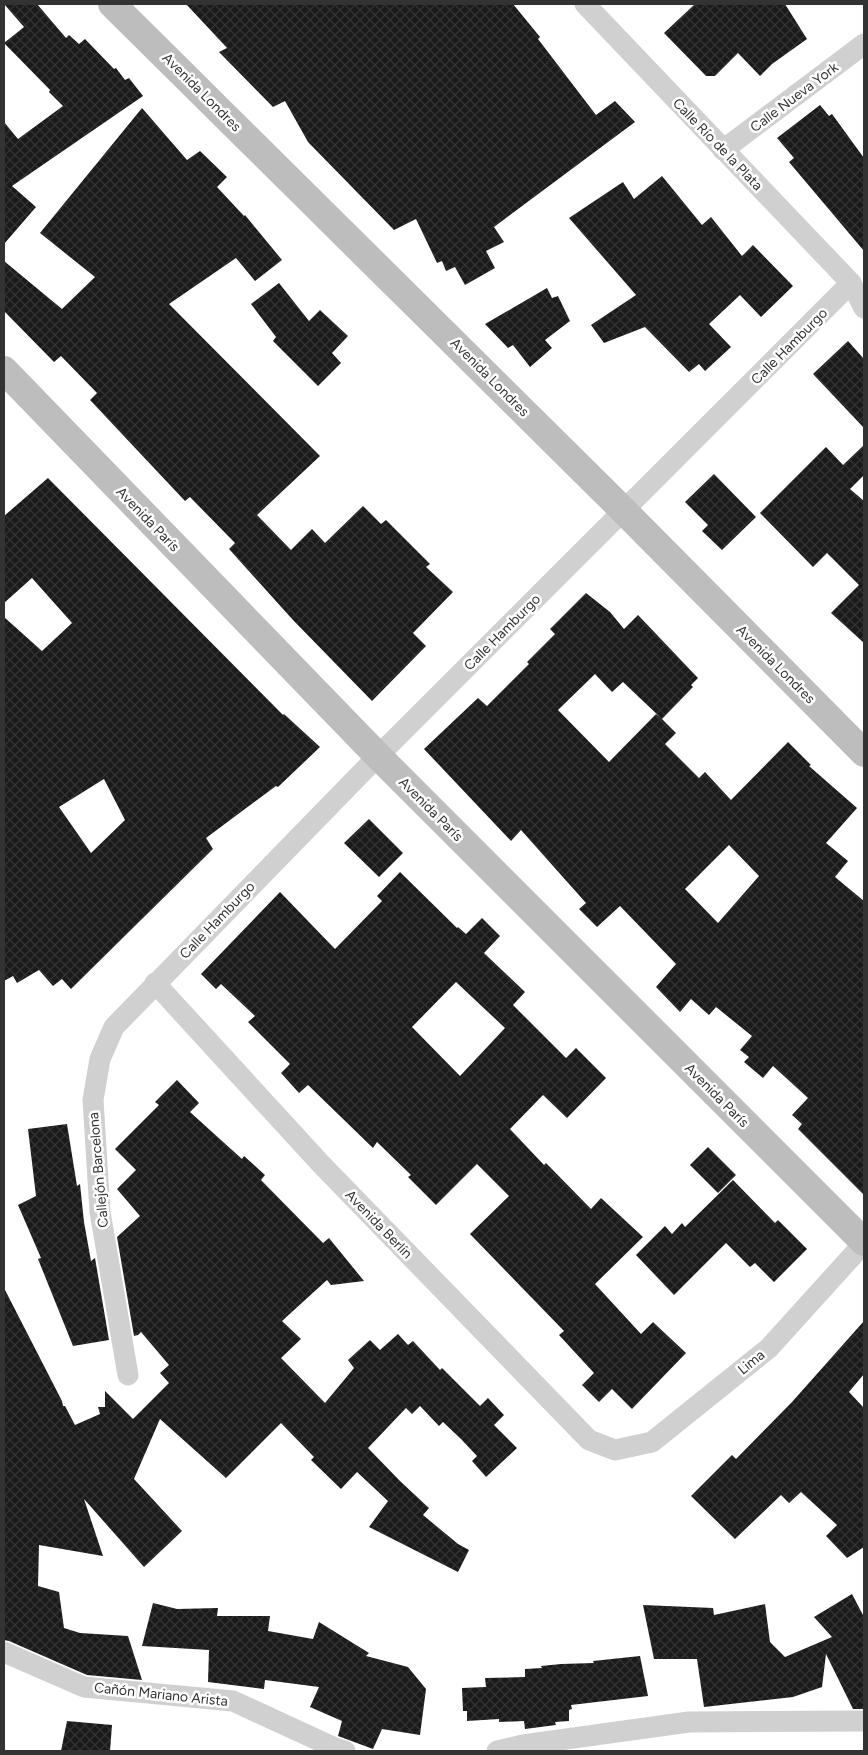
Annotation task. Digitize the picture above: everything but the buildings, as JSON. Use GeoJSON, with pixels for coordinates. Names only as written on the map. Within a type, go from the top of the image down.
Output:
{"type":"FeatureCollection","features":[{"type":"Feature","properties":{"kind":"main road","name":"Avenida Londres"},"geometry":{"type":"LineString","coordinates":[[112,4],[624,511],[864,753]]}},
{"type":"Feature","properties":{"kind":"main road","name":"Avenida París"},"geometry":{"type":"LineString","coordinates":[[4,370],[378,756],[864,1242]]}},
{"type":"Feature","properties":{"kind":"street","name":"Calle Río de la Plata"},"geometry":{"type":"LineString","coordinates":[[585,4],[851,283],[864,308]]}},
{"type":"Feature","properties":{"kind":"street","name":"Calle Nueva York"},"geometry":{"type":"LineString","coordinates":[[724,150],[864,44]]}},
{"type":"Feature","properties":{"kind":"street","name":"Calle Hamburgo"},"geometry":{"type":"LineString","coordinates":[[156,983],[378,756],[851,283]]}},
{"type":"Feature","properties":{"kind":"street","name":"Callejón Barcelona"},"geometry":{"type":"LineString","coordinates":[[128,1375],[100,1212],[93,1100],[100,1059],[114,1027],[156,983]]}},
{"type":"Feature","properties":{"kind":"street","name":"Avenida Berlín"},"geometry":{"type":"LineString","coordinates":[[156,983],[321,1164],[589,1440],[615,1450]]}},
{"type":"Feature","properties":{"kind":"street","name":"Lima"},"geometry":{"type":"LineString","coordinates":[[615,1450],[652,1442],[769,1348],[864,1242]]}},
{"type":"Feature","properties":{"kind":"street","name":"Cañón Mariano Arista"},"geometry":{"type":"LineString","coordinates":[[4,1652],[84,1687],[233,1701],[345,1751]]}},
{"type":"Feature","properties":{"kind":"street"},"geometry":{"type":"LineString","coordinates":[[497,1751],[522,1745],[689,1722],[864,1721]]}}]}
